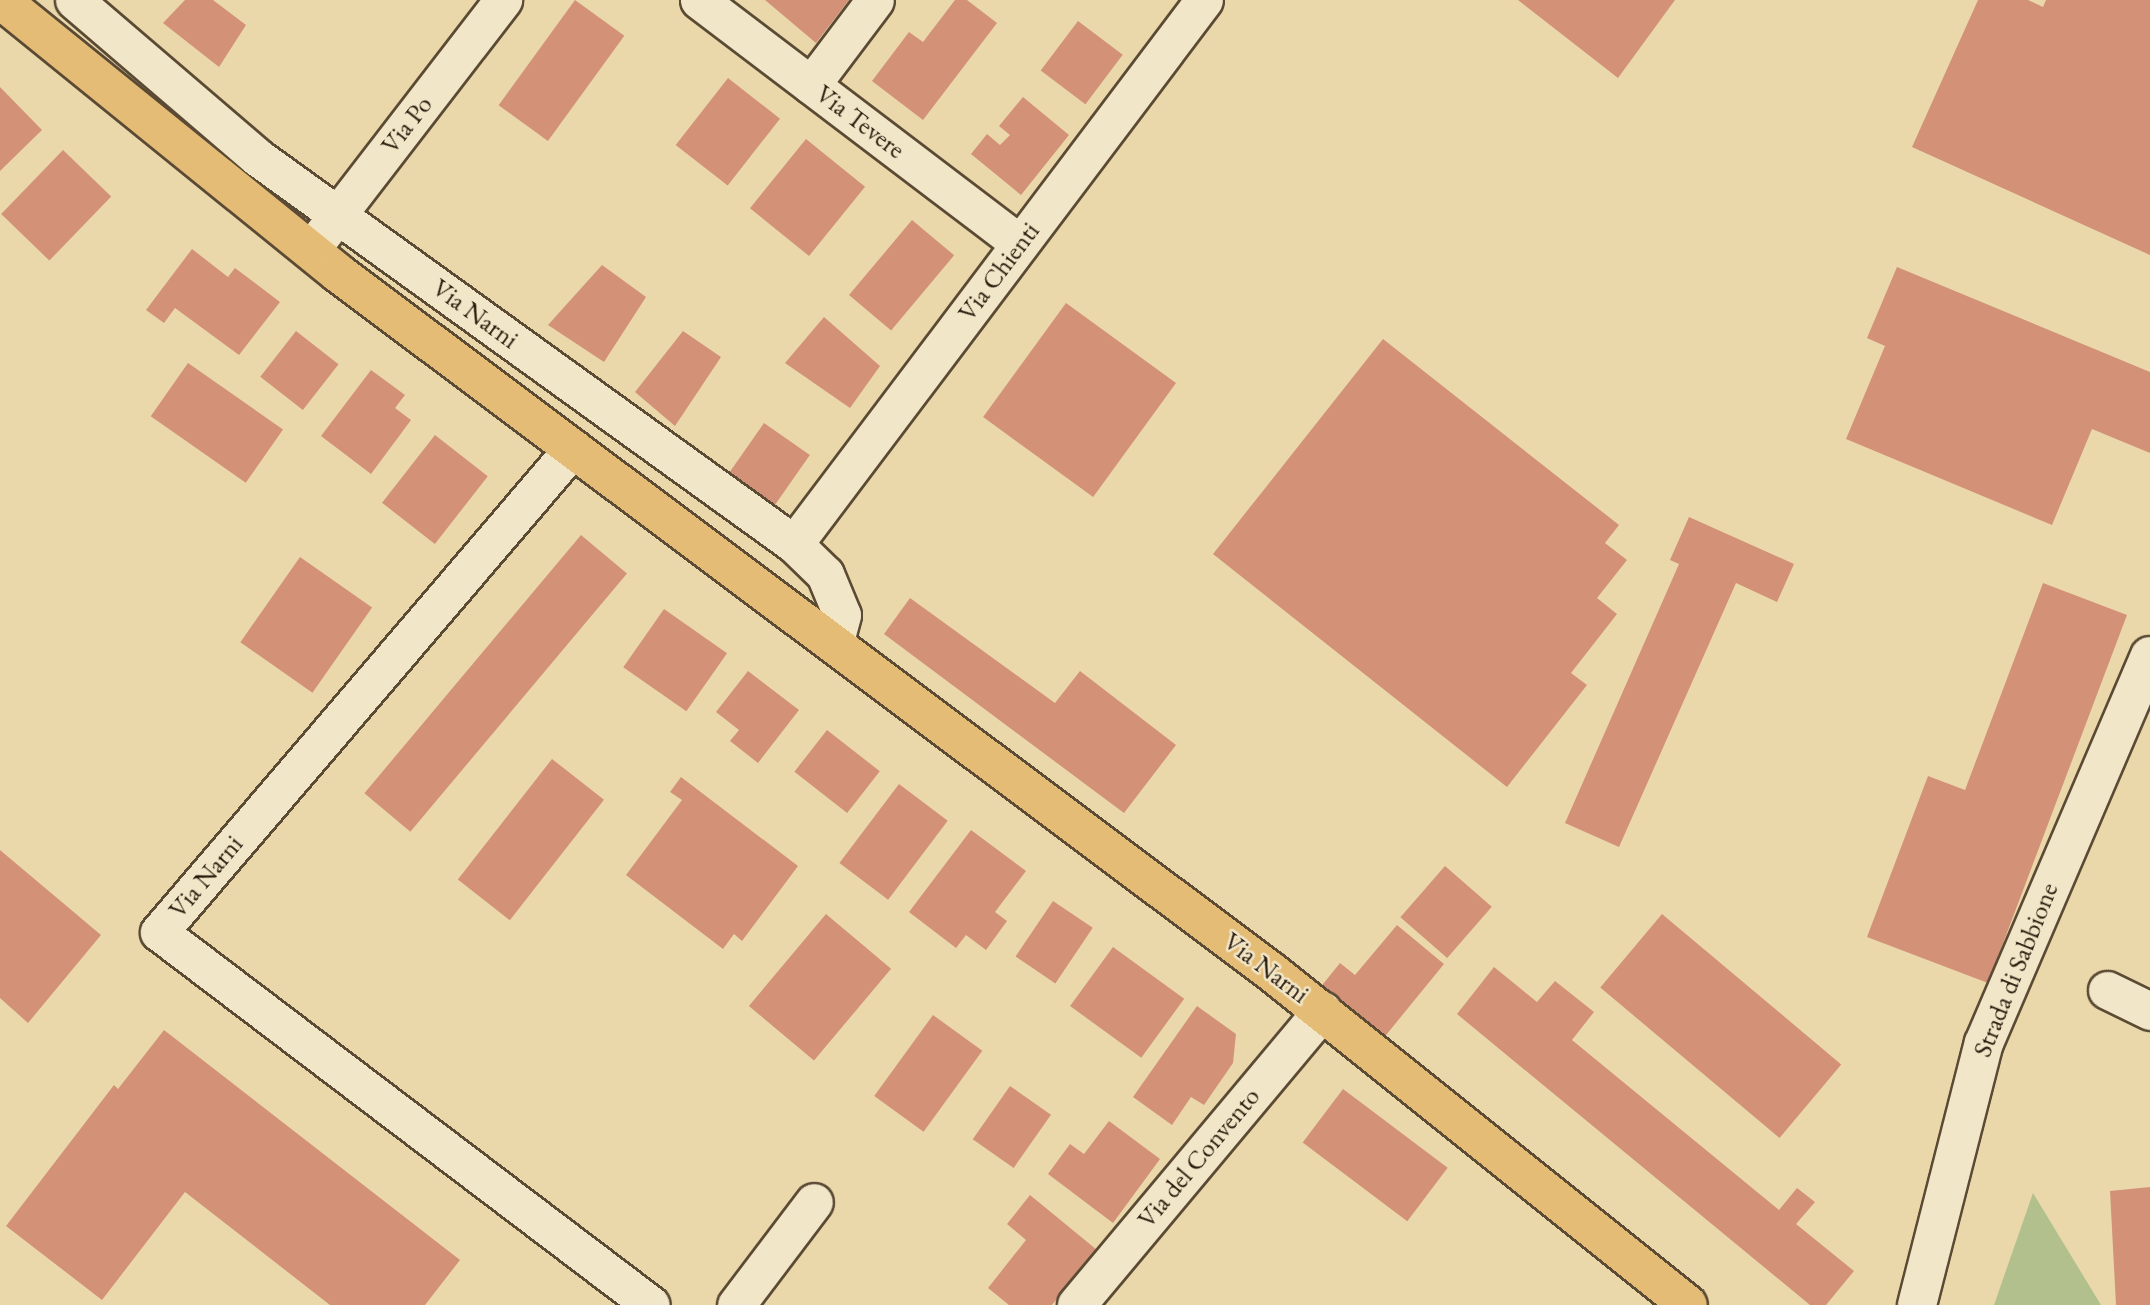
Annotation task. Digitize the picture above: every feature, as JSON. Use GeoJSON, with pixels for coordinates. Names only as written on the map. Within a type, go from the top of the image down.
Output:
{"type":"FeatureCollection","features":[{"type":"Feature","properties":{"kind":"main road","name":"Via Narni"},"geometry":{"type":"LineString","coordinates":[[1,0],[310,250],[1323,1012],[1688,1305]]}},
{"type":"Feature","properties":{"kind":"main road","name":"Strada di Sabbione"},"geometry":{"type":"LineString","coordinates":[[1914,1302],[1984,1043],[2150,656]]}},
{"type":"Feature","properties":{"kind":"main road","name":"Via del Convento"},"geometry":{"type":"LineString","coordinates":[[1077,1305],[1323,1012]]}},
{"type":"Feature","properties":{"kind":"street","name":"Via Narni"},"geometry":{"type":"LineString","coordinates":[[74,0],[257,157],[794,544],[825,574],[830,584],[842,615],[834,644]]}},
{"type":"Feature","properties":{"kind":"street","name":"Via Po"},"geometry":{"type":"LineString","coordinates":[[310,250],[503,0]]}},
{"type":"Feature","properties":{"kind":"street","name":"Via Tevere"},"geometry":{"type":"LineString","coordinates":[[699,0],[1020,244]]}},
{"type":"Feature","properties":{"kind":"street"},"geometry":{"type":"LineString","coordinates":[[811,85],[875,0]]}},
{"type":"Feature","properties":{"kind":"street","name":"Via Chienti"},"geometry":{"type":"LineString","coordinates":[[794,544],[1204,0]]}},
{"type":"Feature","properties":{"kind":"street","name":"Via Narni"},"geometry":{"type":"LineString","coordinates":[[572,448],[159,932],[651,1305]]}},
{"type":"Feature","properties":{"kind":"street"},"geometry":{"type":"LineString","coordinates":[[2107,990],[2150,1011]]}},
{"type":"Feature","properties":{"kind":"street"},"geometry":{"type":"LineString","coordinates":[[736,1305],[814,1202]]}},
{"type":"Feature","properties":{"kind":"green space"},"geometry":{"type":"Polygon","coordinates":[[[2033,1193],[2101,1305],[1994,1305],[2033,1193]]]}},
{"type":"Feature","properties":{"kind":"building"},"geometry":{"type":"Polygon","coordinates":[[[185,0],[213,0],[246,25],[219,67],[163,23],[185,0]]]}},
{"type":"Feature","properties":{"kind":"building"},"geometry":{"type":"Polygon","coordinates":[[[575,0],[624,36],[548,141],[499,105],[575,0]]]}},
{"type":"Feature","properties":{"kind":"building"},"geometry":{"type":"Polygon","coordinates":[[[765,0],[849,0],[816,43],[765,0]]]}},
{"type":"Feature","properties":{"kind":"building"},"geometry":{"type":"Polygon","coordinates":[[[955,0],[967,0],[997,23],[923,120],[872,81],[909,32],[923,42],[955,0]]]}},
{"type":"Feature","properties":{"kind":"building"},"geometry":{"type":"Polygon","coordinates":[[[1518,0],[1675,0],[1618,78],[1518,0]]]}},
{"type":"Feature","properties":{"kind":"building"},"geometry":{"type":"Polygon","coordinates":[[[1978,0],[2028,0],[2043,7],[2046,0],[2150,0],[2150,255],[1912,147],[1978,0]]]}},
{"type":"Feature","properties":{"kind":"building"},"geometry":{"type":"Polygon","coordinates":[[[1078,21],[1123,55],[1085,104],[1041,71],[1078,21]]]}},
{"type":"Feature","properties":{"kind":"building"},"geometry":{"type":"Polygon","coordinates":[[[728,78],[780,119],[728,186],[676,145],[728,78]]]}},
{"type":"Feature","properties":{"kind":"building"},"geometry":{"type":"Polygon","coordinates":[[[0,87],[42,130],[0,171],[0,87]]]}},
{"type":"Feature","properties":{"kind":"building"},"geometry":{"type":"Polygon","coordinates":[[[1023,97],[1069,135],[1021,195],[971,154],[987,134],[1000,145],[1010,135],[999,126],[1023,97]]]}},
{"type":"Feature","properties":{"kind":"building"},"geometry":{"type":"Polygon","coordinates":[[[806,139],[865,187],[809,256],[750,208],[806,139]]]}},
{"type":"Feature","properties":{"kind":"building"},"geometry":{"type":"Polygon","coordinates":[[[63,150],[111,197],[49,261],[1,214],[63,150]]]}},
{"type":"Feature","properties":{"kind":"building"},"geometry":{"type":"Polygon","coordinates":[[[912,220],[954,255],[891,330],[849,295],[912,220]]]}},
{"type":"Feature","properties":{"kind":"building"},"geometry":{"type":"Polygon","coordinates":[[[192,249],[228,277],[235,268],[280,302],[239,355],[175,308],[164,323],[146,310],[192,249]]]}},
{"type":"Feature","properties":{"kind":"building"},"geometry":{"type":"Polygon","coordinates":[[[602,265],[646,297],[604,362],[548,325],[602,265]]]}},
{"type":"Feature","properties":{"kind":"building"},"geometry":{"type":"Polygon","coordinates":[[[1897,267],[2150,372],[2150,453],[2092,429],[2052,525],[1846,439],[1885,346],[1867,338],[1897,267]]]}},
{"type":"Feature","properties":{"kind":"building"},"geometry":{"type":"Polygon","coordinates":[[[1066,303],[1176,383],[1093,497],[983,417],[1066,303]]]}},
{"type":"Feature","properties":{"kind":"building"},"geometry":{"type":"Polygon","coordinates":[[[824,317],[880,366],[850,408],[785,363],[824,317]]]}},
{"type":"Feature","properties":{"kind":"building"},"geometry":{"type":"Polygon","coordinates":[[[296,331],[339,364],[303,410],[260,377],[296,331]]]}},
{"type":"Feature","properties":{"kind":"building"},"geometry":{"type":"Polygon","coordinates":[[[683,331],[721,357],[675,426],[635,392],[683,331]]]}},
{"type":"Feature","properties":{"kind":"building"},"geometry":{"type":"Polygon","coordinates":[[[1383,339],[1619,525],[1605,543],[1627,560],[1597,598],[1617,614],[1571,673],[1587,685],[1507,787],[1213,554],[1383,339]]]}},
{"type":"Feature","properties":{"kind":"building"},"geometry":{"type":"Polygon","coordinates":[[[188,363],[283,430],[246,483],[151,416],[188,363]]]}},
{"type":"Feature","properties":{"kind":"building"},"geometry":{"type":"Polygon","coordinates":[[[371,370],[405,395],[395,408],[411,420],[371,474],[321,436],[371,370]]]}},
{"type":"Feature","properties":{"kind":"building"},"geometry":{"type":"Polygon","coordinates":[[[764,423],[810,455],[773,508],[727,475],[764,423]]]}},
{"type":"Feature","properties":{"kind":"building"},"geometry":{"type":"Polygon","coordinates":[[[435,435],[488,476],[435,544],[382,503],[435,435]]]}},
{"type":"Feature","properties":{"kind":"building"},"geometry":{"type":"Polygon","coordinates":[[[1689,517],[1794,564],[1777,602],[1736,583],[1619,847],[1565,823],[1679,564],[1670,560],[1689,517]]]}},
{"type":"Feature","properties":{"kind":"building"},"geometry":{"type":"Polygon","coordinates":[[[581,535],[627,574],[410,832],[364,793],[581,535]]]}},
{"type":"Feature","properties":{"kind":"building"},"geometry":{"type":"Polygon","coordinates":[[[300,557],[372,607],[312,693],[240,642],[300,557]]]}},
{"type":"Feature","properties":{"kind":"building"},"geometry":{"type":"Polygon","coordinates":[[[2043,583],[2127,615],[1988,983],[1867,937],[1928,776],[1965,790],[2043,583]]]}},
{"type":"Feature","properties":{"kind":"building"},"geometry":{"type":"Polygon","coordinates":[[[910,598],[1055,703],[1080,671],[1176,745],[1124,813],[884,634],[910,598]]]}},
{"type":"Feature","properties":{"kind":"building"},"geometry":{"type":"Polygon","coordinates":[[[664,609],[727,653],[686,711],[623,667],[664,609]]]}},
{"type":"Feature","properties":{"kind":"building"},"geometry":{"type":"Polygon","coordinates":[[[748,671],[799,710],[758,763],[730,741],[739,730],[716,712],[748,671]]]}},
{"type":"Feature","properties":{"kind":"building"},"geometry":{"type":"Polygon","coordinates":[[[827,730],[880,771],[847,813],[794,772],[827,730]]]}},
{"type":"Feature","properties":{"kind":"building"},"geometry":{"type":"Polygon","coordinates":[[[552,759],[604,800],[510,920],[458,880],[552,759]]]}},
{"type":"Feature","properties":{"kind":"building"},"geometry":{"type":"Polygon","coordinates":[[[681,777],[798,866],[742,941],[734,934],[723,949],[626,875],[682,800],[670,792],[681,777]]]}},
{"type":"Feature","properties":{"kind":"building"},"geometry":{"type":"Polygon","coordinates":[[[899,784],[948,821],[888,900],[839,863],[899,784]]]}},
{"type":"Feature","properties":{"kind":"building"},"geometry":{"type":"Polygon","coordinates":[[[971,830],[1026,871],[995,912],[1007,921],[986,950],[966,935],[956,948],[909,912],[971,830]]]}},
{"type":"Feature","properties":{"kind":"building"},"geometry":{"type":"Polygon","coordinates":[[[0,850],[101,935],[28,1023],[0,998],[0,850]]]}},
{"type":"Feature","properties":{"kind":"building"},"geometry":{"type":"Polygon","coordinates":[[[1445,866],[1492,907],[1447,958],[1400,917],[1445,866]]]}},
{"type":"Feature","properties":{"kind":"building"},"geometry":{"type":"Polygon","coordinates":[[[1053,901],[1093,928],[1055,983],[1016,957],[1053,901]]]}},
{"type":"Feature","properties":{"kind":"building"},"geometry":{"type":"Polygon","coordinates":[[[826,914],[891,969],[814,1061],[749,1006],[826,914]]]}},
{"type":"Feature","properties":{"kind":"building"},"geometry":{"type":"Polygon","coordinates":[[[1662,914],[1841,1064],[1780,1138],[1600,988],[1662,914]]]}},
{"type":"Feature","properties":{"kind":"building"},"geometry":{"type":"Polygon","coordinates":[[[1397,925],[1444,964],[1382,1040],[1319,989],[1340,963],[1355,975],[1397,925]]]}},
{"type":"Feature","properties":{"kind":"building"},"geometry":{"type":"Polygon","coordinates":[[[1113,947],[1184,999],[1141,1058],[1070,1006],[1113,947]]]}},
{"type":"Feature","properties":{"kind":"building"},"geometry":{"type":"Polygon","coordinates":[[[1494,967],[1537,1002],[1555,981],[1594,1012],[1572,1040],[1779,1210],[1797,1188],[1815,1202],[1796,1224],[1854,1271],[1826,1305],[1810,1305],[1457,1014],[1494,967]]]}},
{"type":"Feature","properties":{"kind":"building"},"geometry":{"type":"Polygon","coordinates":[[[1197,1006],[1236,1034],[1233,1063],[1204,1105],[1191,1097],[1172,1125],[1133,1097],[1197,1006]]]}},
{"type":"Feature","properties":{"kind":"building"},"geometry":{"type":"Polygon","coordinates":[[[933,1015],[982,1051],[924,1132],[874,1096],[933,1015]]]}},
{"type":"Feature","properties":{"kind":"building"},"geometry":{"type":"Polygon","coordinates":[[[164,1030],[460,1260],[425,1305],[330,1305],[185,1192],[102,1300],[6,1226],[114,1085],[118,1089],[164,1030]]]}},
{"type":"Feature","properties":{"kind":"building"},"geometry":{"type":"Polygon","coordinates":[[[1010,1086],[1051,1115],[1014,1168],[973,1139],[1010,1086]]]}},
{"type":"Feature","properties":{"kind":"building"},"geometry":{"type":"Polygon","coordinates":[[[1343,1089],[1448,1168],[1407,1221],[1303,1143],[1343,1089]]]}},
{"type":"Feature","properties":{"kind":"building"},"geometry":{"type":"Polygon","coordinates":[[[1109,1121],[1160,1159],[1113,1223],[1048,1174],[1070,1144],[1084,1154],[1109,1121]]]}},
{"type":"Feature","properties":{"kind":"building"},"geometry":{"type":"Polygon","coordinates":[[[2150,1187],[2150,1305],[2116,1305],[2110,1191],[2150,1187]]]}},
{"type":"Feature","properties":{"kind":"building"},"geometry":{"type":"Polygon","coordinates":[[[1030,1195],[1097,1250],[1052,1305],[1009,1305],[988,1288],[1026,1240],[1007,1224],[1030,1195]]]}}]}
